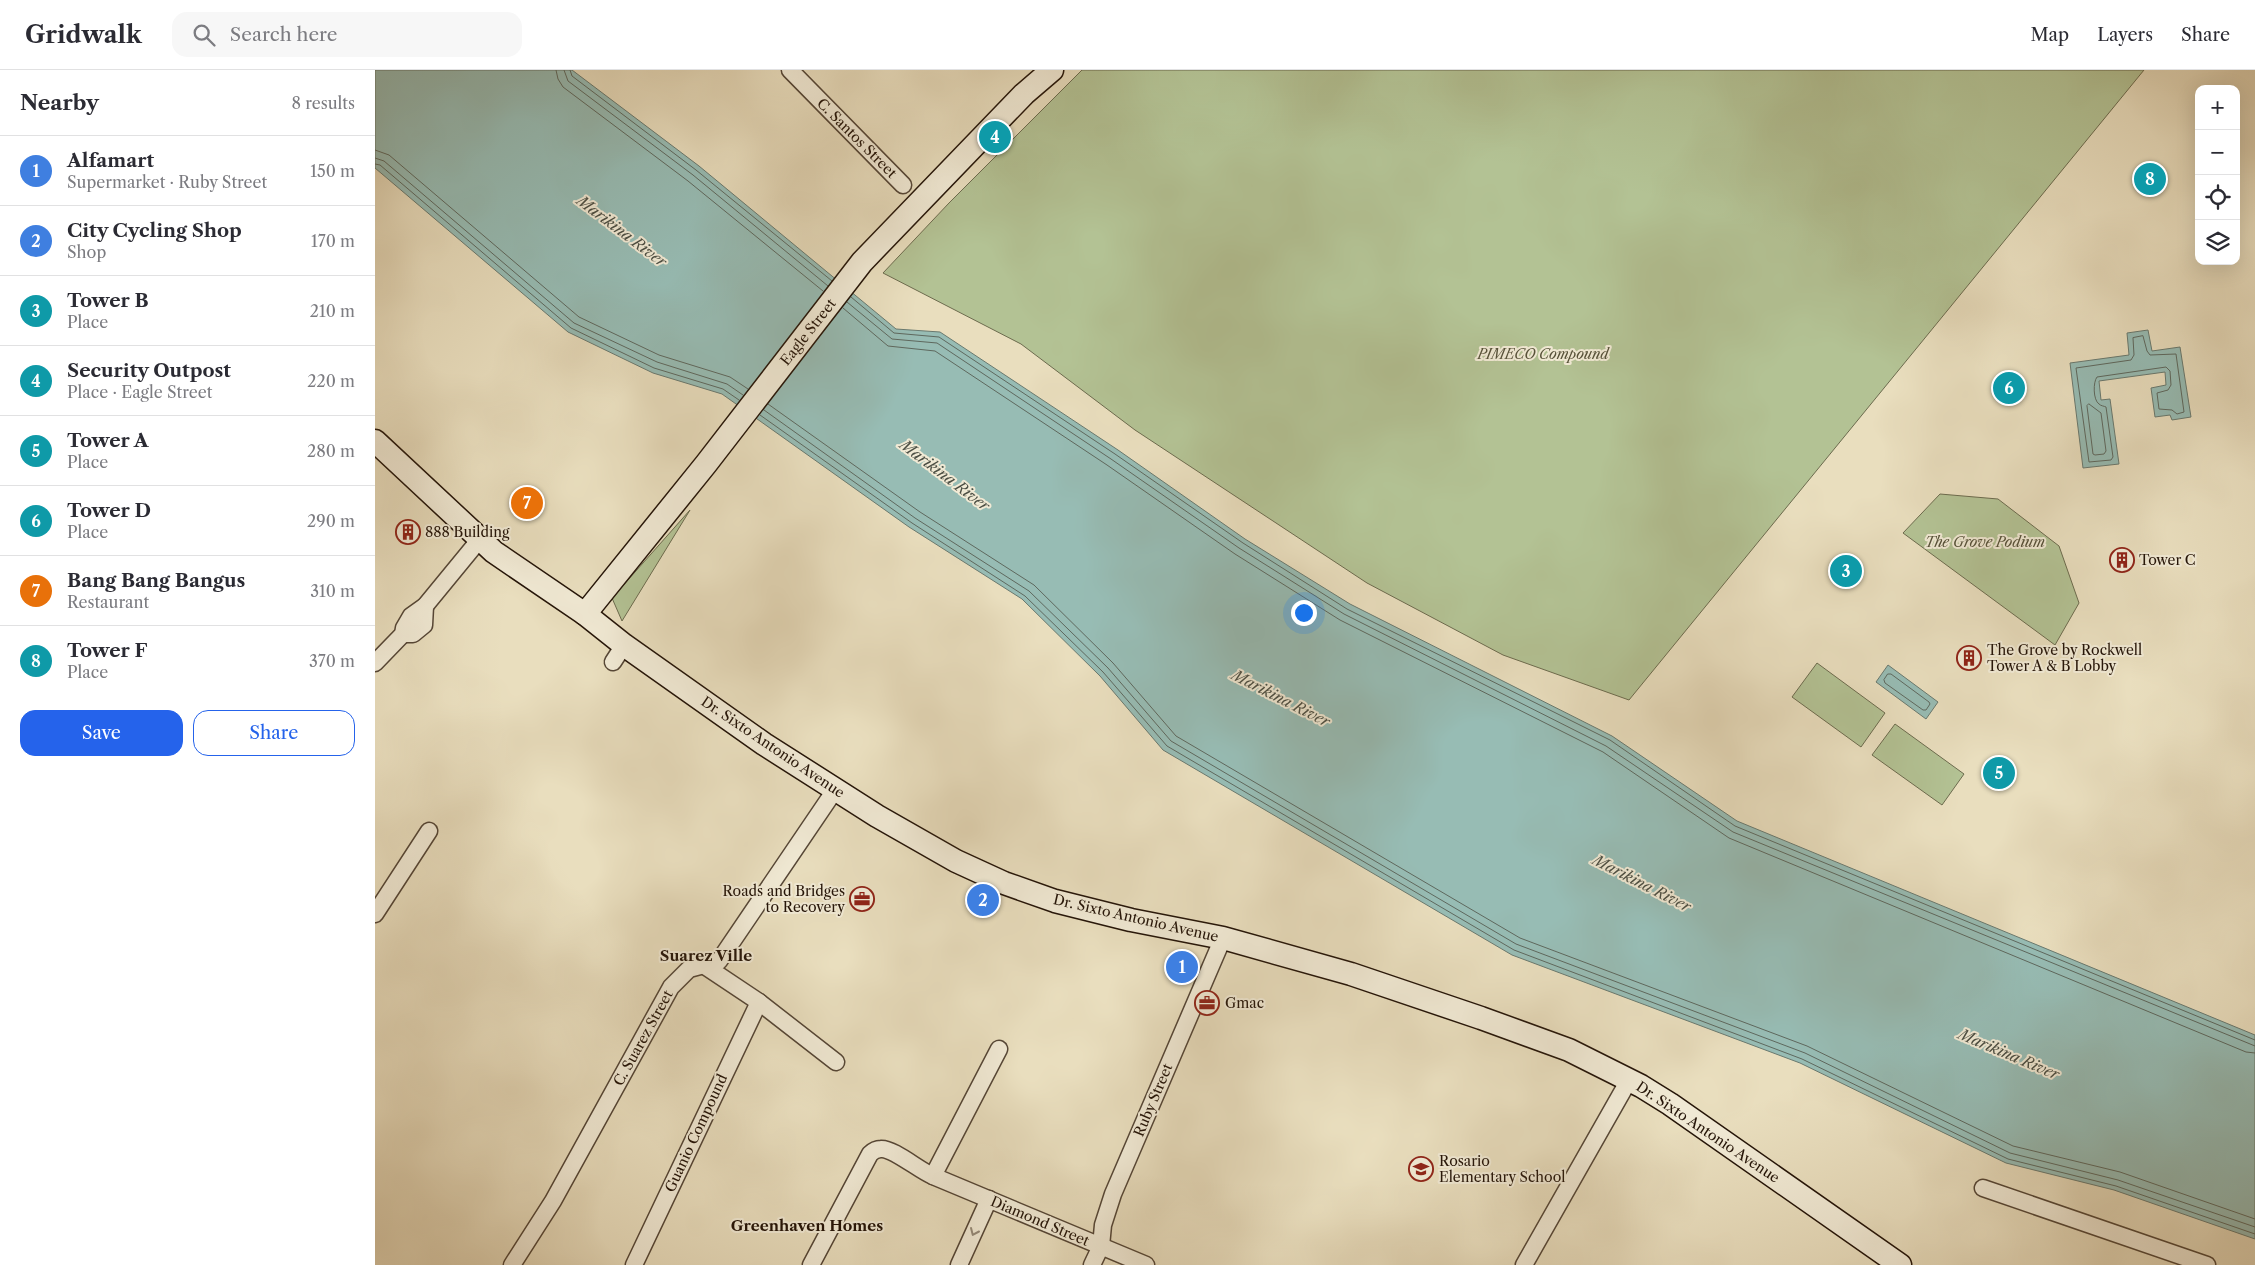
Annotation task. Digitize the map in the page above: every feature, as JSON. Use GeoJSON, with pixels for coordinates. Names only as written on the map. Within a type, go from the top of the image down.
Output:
{"type":"FeatureCollection","features":[{"type":"Feature","properties":{"kind":"main road","name":"Eagle Street"},"geometry":{"type":"LineString","coordinates":[[585,614],[707,464],[862,262],[1018,101],[1052,70]]}},
{"type":"Feature","properties":{"kind":"main road","name":"Dr. Sixto Antonio Avenue"},"geometry":{"type":"LineString","coordinates":[[375,441],[494,552],[585,614],[618,654],[835,790],[907,834],[956,861],[1004,883],[1055,901],[1122,918],[1223,938],[1351,974],[1569,1050],[1629,1080],[1695,1120],[1900,1265]]}},
{"type":"Feature","properties":{"kind":"street","name":"C. Santos Street"},"geometry":{"type":"LineString","coordinates":[[790,70],[903,185]]}},
{"type":"Feature","properties":{"kind":"street"},"geometry":{"type":"LineString","coordinates":[[375,664],[403,634],[413,634],[425,625],[425,606],[480,540]]}},
{"type":"Feature","properties":{"kind":"street","name":"C. Suarez Street"},"geometry":{"type":"LineString","coordinates":[[512,1265],[553,1201],[671,987],[689,969],[702,964],[710,965],[719,961],[835,790]]}},
{"type":"Feature","properties":{"kind":"street"},"geometry":{"type":"LineString","coordinates":[[375,914],[429,831]]}},
{"type":"Feature","properties":{"kind":"street","name":"Ruby Street"},"geometry":{"type":"LineString","coordinates":[[1092,1265],[1101,1246],[1103,1226],[1113,1194],[1223,938]]}},
{"type":"Feature","properties":{"kind":"street"},"geometry":{"type":"LineString","coordinates":[[702,964],[759,1002],[836,1062]]}},
{"type":"Feature","properties":{"kind":"street","name":"Guanio Compound"},"geometry":{"type":"LineString","coordinates":[[633,1265],[759,1002]]}},
{"type":"Feature","properties":{"kind":"street"},"geometry":{"type":"LineString","coordinates":[[933,1176],[999,1049]]}},
{"type":"Feature","properties":{"kind":"street"},"geometry":{"type":"LineString","coordinates":[[1524,1265],[1629,1080]]}},
{"type":"Feature","properties":{"kind":"street","name":"Diamond Street"},"geometry":{"type":"LineString","coordinates":[[811,1265],[867,1158],[875,1150],[885,1149],[922,1172],[1146,1265]]}},
{"type":"Feature","properties":{"kind":"street"},"geometry":{"type":"LineString","coordinates":[[1983,1188],[2207,1265]]}},
{"type":"Feature","properties":{"kind":"street"},"geometry":{"type":"LineString","coordinates":[[959,1265],[989,1199]]}},
{"type":"Feature","properties":{"kind":"green space","name":"PIMECO Compound"},"geometry":{"type":"Polygon","coordinates":[[[1082,70],[2144,70],[1629,700],[1503,655],[1367,583],[1135,430],[1021,344],[883,273],[949,203],[1082,70]]]}},
{"type":"Feature","properties":{"kind":"green space","name":"The Grove Podium"},"geometry":{"type":"Polygon","coordinates":[[[1940,494],[1998,499],[2059,546],[2079,603],[2055,645],[1903,533],[1940,494]]]}},
{"type":"Feature","properties":{"kind":"green space"},"geometry":{"type":"Polygon","coordinates":[[[690,510],[622,621],[612,598],[690,510]]]}},
{"type":"Feature","properties":{"kind":"green space"},"geometry":{"type":"Polygon","coordinates":[[[1817,663],[1885,713],[1861,747],[1792,697],[1817,663]]]}},
{"type":"Feature","properties":{"kind":"green space"},"geometry":{"type":"Polygon","coordinates":[[[1895,724],[1964,774],[1942,805],[1872,755],[1895,724]]]}},
{"type":"Feature","properties":{"kind":"water","name":"Marikina River"},"geometry":{"type":"Polygon","coordinates":[[[375,70],[572,70],[699,166],[896,329],[940,332],[1118,450],[1245,539],[1350,604],[1612,736],[1737,821],[2255,1035],[2255,1239],[2114,1190],[2006,1163],[1800,1063],[1512,955],[1163,750],[1100,676],[1022,599],[909,527],[722,394],[653,373],[568,332],[375,168],[375,70]]]}},
{"type":"Feature","properties":{"kind":"water"},"geometry":{"type":"Polygon","coordinates":[[[2148,330],[2152,351],[2180,347],[2191,417],[2172,420],[2170,415],[2155,417],[2151,388],[2166,385],[2165,372],[2099,381],[2101,400],[2110,399],[2119,464],[2083,468],[2070,363],[2129,355],[2127,333],[2148,330]]]}},
{"type":"Feature","properties":{"kind":"water"},"geometry":{"type":"Polygon","coordinates":[[[1888,665],[1938,702],[1926,719],[1876,682],[1888,665]]]}},
{"type":"Feature","properties":{"kind":"place","name":"Security Outpost"},"geometry":{"type":"Point","coordinates":[995,137]}},
{"type":"Feature","properties":{"kind":"place","name":"Tower F"},"geometry":{"type":"Point","coordinates":[2150,179]}},
{"type":"Feature","properties":{"kind":"place","name":"Tower D"},"geometry":{"type":"Point","coordinates":[2009,388]}},
{"type":"Feature","properties":{"kind":"place","name":"Bang Bang Bangus"},"geometry":{"type":"Point","coordinates":[527,503]}},
{"type":"Feature","properties":{"kind":"place","name":"888 Building"},"geometry":{"type":"Point","coordinates":[408,532]}},
{"type":"Feature","properties":{"kind":"place","name":"Tower C"},"geometry":{"type":"Point","coordinates":[2122,560]}},
{"type":"Feature","properties":{"kind":"place","name":"Tower B"},"geometry":{"type":"Point","coordinates":[1846,571]}},
{"type":"Feature","properties":{"kind":"place","name":"The Grove by Rockwell Tower A & B Lobby"},"geometry":{"type":"Point","coordinates":[1969,658]}},
{"type":"Feature","properties":{"kind":"place","name":"Tower A"},"geometry":{"type":"Point","coordinates":[1999,773]}},
{"type":"Feature","properties":{"kind":"place","name":"Roads and Bridges to Recovery"},"geometry":{"type":"Point","coordinates":[862,899]}},
{"type":"Feature","properties":{"kind":"place","name":"City Cycling Shop"},"geometry":{"type":"Point","coordinates":[983,900]}},
{"type":"Feature","properties":{"kind":"place","name":"Alfamart"},"geometry":{"type":"Point","coordinates":[1182,967]}},
{"type":"Feature","properties":{"kind":"place","name":"Gmac"},"geometry":{"type":"Point","coordinates":[1207,1003]}},
{"type":"Feature","properties":{"kind":"place","name":"Rosario Elementary School"},"geometry":{"type":"Point","coordinates":[1421,1169]}},
{"type":"Feature","properties":{"kind":"district","name":"Suarez Ville"},"geometry":{"type":"Point","coordinates":[706,955]}},
{"type":"Feature","properties":{"kind":"district","name":"Greenhaven Homes"},"geometry":{"type":"Point","coordinates":[807,1225]}}]}
